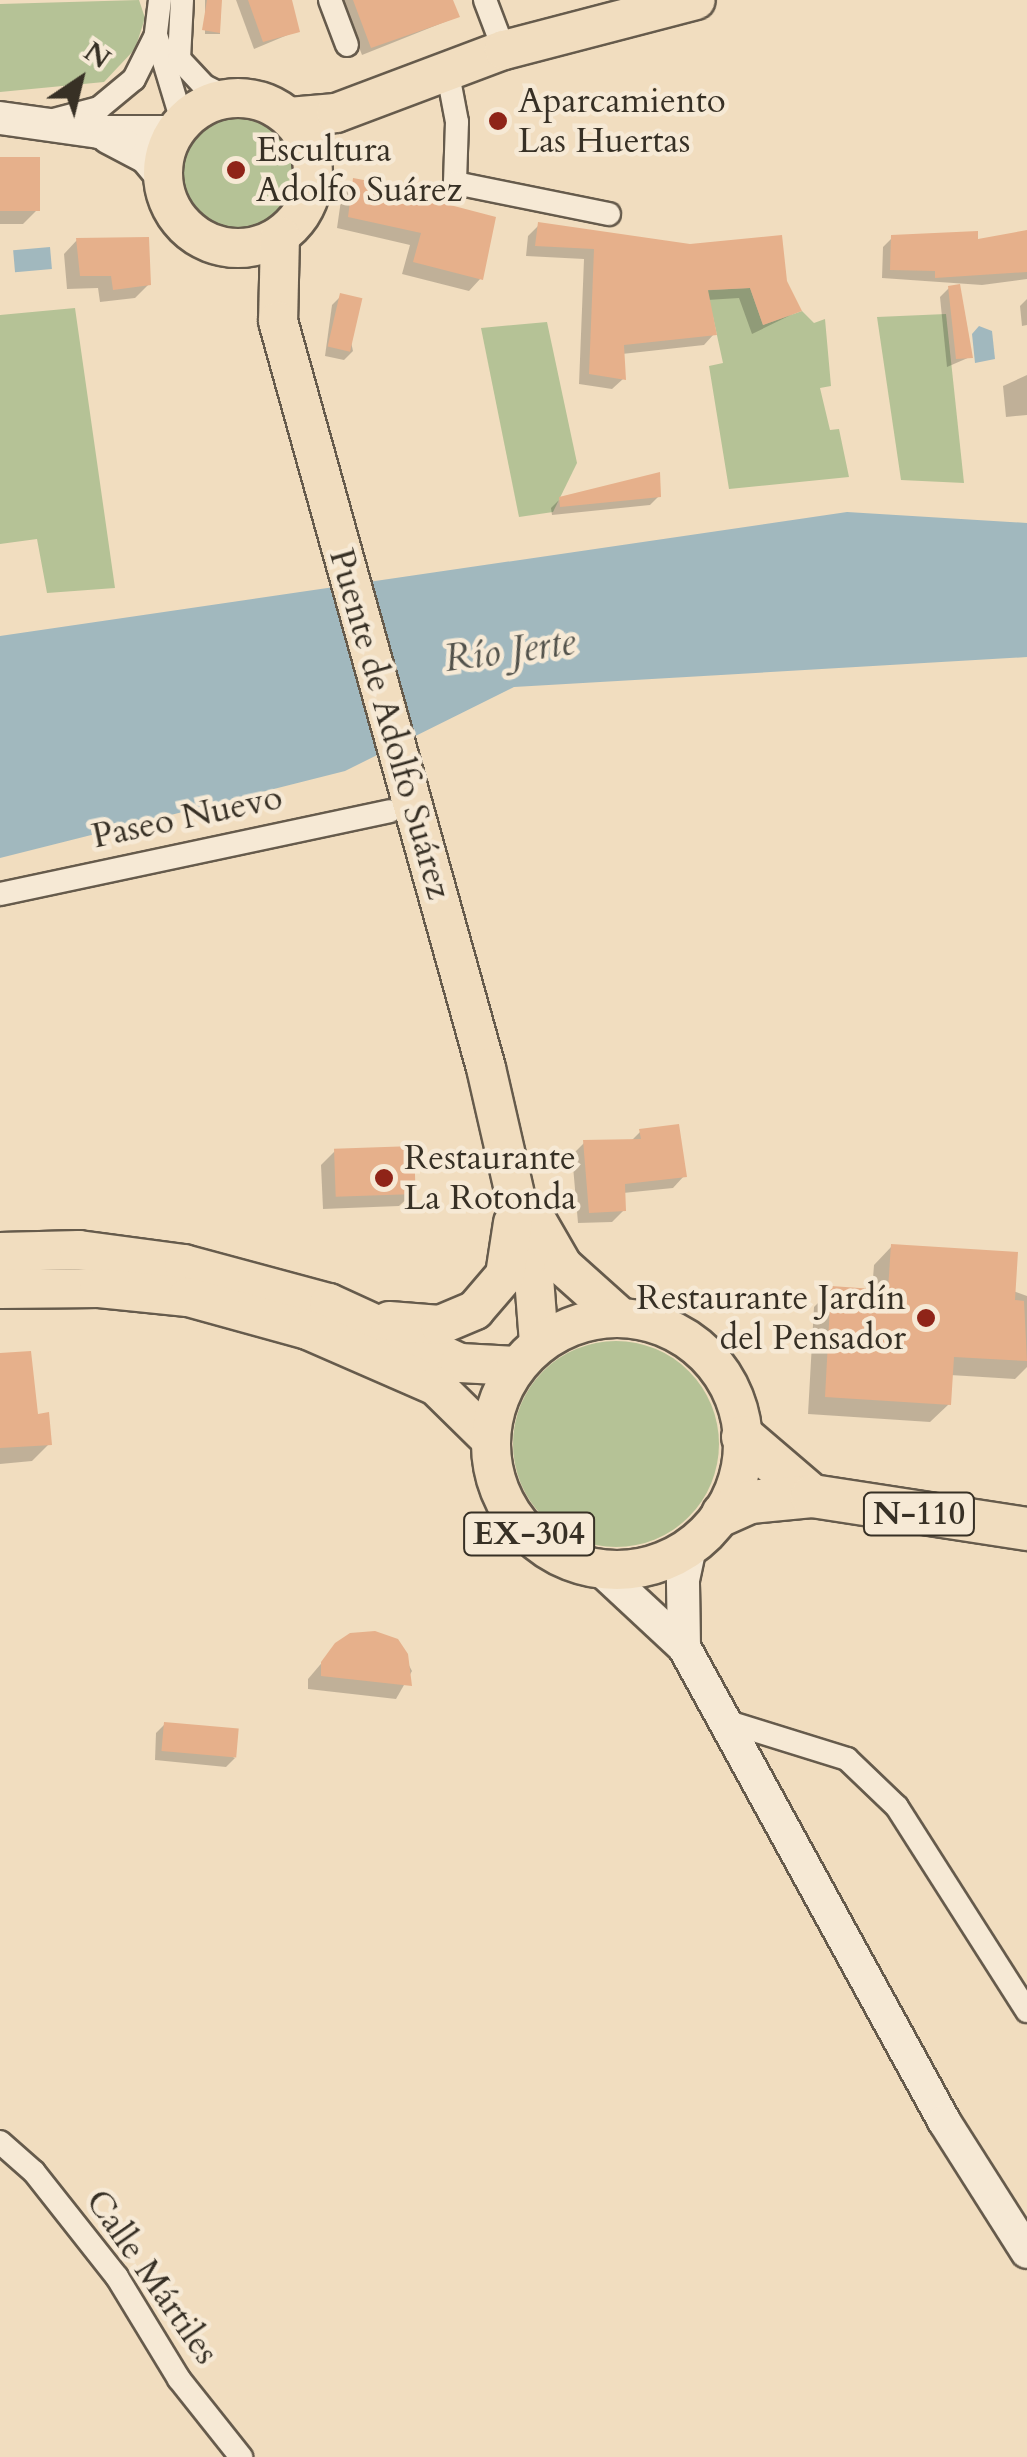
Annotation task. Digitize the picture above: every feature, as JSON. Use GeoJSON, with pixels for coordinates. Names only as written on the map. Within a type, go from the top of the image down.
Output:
{"type":"FeatureCollection","features":[{"type":"Feature","properties":{"kind":"highway","name":"N-110"},"geometry":{"type":"LineString","coordinates":[[743,1437],[812,1496]]}},
{"type":"Feature","properties":{"kind":"highway","name":"N-110"},"geometry":{"type":"LineString","coordinates":[[723,1514],[750,1502],[812,1496],[1027,1529]]}},
{"type":"Feature","properties":{"kind":"main road"},"geometry":{"type":"LineString","coordinates":[[289,118],[352,107],[504,50],[645,8],[696,0]]}},
{"type":"Feature","properties":{"kind":"main road"},"geometry":{"type":"LineString","coordinates":[[0,118],[99,132],[178,127],[228,98],[261,102],[289,118],[312,157]]}},
{"type":"Feature","properties":{"kind":"main road"},"geometry":{"type":"LineString","coordinates":[[228,248],[280,236],[308,202],[312,157],[352,107]]}},
{"type":"Feature","properties":{"kind":"main road"},"geometry":{"type":"LineString","coordinates":[[162,176],[178,127]]}},
{"type":"Feature","properties":{"kind":"main road"},"geometry":{"type":"LineString","coordinates":[[99,132],[146,157],[162,176],[166,196],[190,231],[228,248],[255,277],[278,324]]}},
{"type":"Feature","properties":{"kind":"main road"},"geometry":{"type":"LineString","coordinates":[[278,324],[280,236]]}},
{"type":"Feature","properties":{"kind":"main road","name":"Puente de Adolfo Suárez"},"geometry":{"type":"LineString","coordinates":[[278,324],[501,1128]]}},
{"type":"Feature","properties":{"kind":"main road"},"geometry":{"type":"LineString","coordinates":[[501,1128],[534,1278],[528,1355]]}},
{"type":"Feature","properties":{"kind":"main road"},"geometry":{"type":"LineString","coordinates":[[501,1128],[538,1227],[588,1293],[620,1317]]}},
{"type":"Feature","properties":{"kind":"main road"},"geometry":{"type":"LineString","coordinates":[[330,1304],[406,1326],[460,1320],[491,1296],[505,1276],[513,1186]]}},
{"type":"Feature","properties":{"kind":"main road","name":"EX-304"},"geometry":{"type":"LineString","coordinates":[[0,1252],[78,1250],[184,1264],[330,1304],[460,1362],[528,1355]]}},
{"type":"Feature","properties":{"kind":"main road"},"geometry":{"type":"LineString","coordinates":[[0,1289],[99,1288],[188,1297],[308,1330],[436,1386],[490,1439]]}},
{"type":"Feature","properties":{"kind":"main road","name":"EX-304"},"geometry":{"type":"LineString","coordinates":[[620,1317],[674,1332],[718,1367],[735,1400],[743,1437],[739,1477],[723,1514],[690,1547],[638,1569],[600,1570],[550,1551],[512,1514],[492,1465],[490,1439],[498,1400],[528,1355],[577,1324],[620,1317]]}},
{"type":"Feature","properties":{"kind":"main road"},"geometry":{"type":"LineString","coordinates":[[684,1646],[683,1580],[690,1547]]}},
{"type":"Feature","properties":{"kind":"main road"},"geometry":{"type":"LineString","coordinates":[[600,1570],[684,1646],[944,2121],[1027,2252]]}},
{"type":"Feature","properties":{"kind":"street"},"geometry":{"type":"LineString","coordinates":[[160,0],[156,35],[178,127]]}},
{"type":"Feature","properties":{"kind":"street"},"geometry":{"type":"LineString","coordinates":[[182,0],[179,59],[204,86],[228,98]]}},
{"type":"Feature","properties":{"kind":"street"},"geometry":{"type":"LineString","coordinates":[[330,0],[347,45]]}},
{"type":"Feature","properties":{"kind":"street"},"geometry":{"type":"LineString","coordinates":[[485,0],[504,50]]}},
{"type":"Feature","properties":{"kind":"street"},"geometry":{"type":"LineString","coordinates":[[48,122],[99,108],[134,79],[156,35]]}},
{"type":"Feature","properties":{"kind":"street"},"geometry":{"type":"LineString","coordinates":[[447,69],[457,122],[456,183],[609,214]]}},
{"type":"Feature","properties":{"kind":"street","name":"Paseo Nuevo"},"geometry":{"type":"LineString","coordinates":[[0,894],[389,812]]}},
{"type":"Feature","properties":{"kind":"street"},"geometry":{"type":"LineString","coordinates":[[725,1722],[847,1760],[872,1783],[897,1807],[1027,2011]]}},
{"type":"Feature","properties":{"kind":"street","name":"Calle Mártiles"},"geometry":{"type":"LineString","coordinates":[[0,2142],[34,2172],[117,2277],[179,2380],[240,2457]]}},
{"type":"Feature","properties":{"kind":"green space"},"geometry":{"type":"Polygon","coordinates":[[[139,0],[145,18],[135,49],[104,82],[0,92],[0,4],[139,0]]]}},
{"type":"Feature","properties":{"kind":"green space"},"geometry":{"type":"Polygon","coordinates":[[[238,109],[262,114],[282,127],[295,147],[300,171],[295,195],[282,215],[262,228],[238,233],[214,228],[194,215],[181,195],[176,171],[181,147],[194,127],[214,114],[238,109]]]}},
{"type":"Feature","properties":{"kind":"green space"},"geometry":{"type":"Polygon","coordinates":[[[750,288],[763,325],[802,311],[814,323],[825,319],[831,386],[820,388],[830,430],[839,429],[849,477],[729,489],[709,366],[723,363],[713,317],[695,291],[750,288]]]}},
{"type":"Feature","properties":{"kind":"green space"},"geometry":{"type":"Polygon","coordinates":[[[75,308],[115,588],[47,593],[37,539],[0,544],[0,315],[75,308]]]}},
{"type":"Feature","properties":{"kind":"green space"},"geometry":{"type":"Polygon","coordinates":[[[946,314],[964,483],[901,480],[877,317],[946,314]]]}},
{"type":"Feature","properties":{"kind":"green space"},"geometry":{"type":"Polygon","coordinates":[[[547,322],[577,463],[553,512],[519,517],[481,328],[547,322]]]}},
{"type":"Feature","properties":{"kind":"green space"},"geometry":{"type":"Polygon","coordinates":[[[616,1341],[655,1349],[689,1371],[711,1405],[719,1444],[711,1483],[689,1517],[655,1539],[616,1547],[577,1539],[543,1517],[521,1483],[513,1444],[521,1405],[543,1371],[577,1349],[616,1341]]]}},
{"type":"Feature","properties":{"kind":"water"},"geometry":{"type":"Polygon","coordinates":[[[50,247],[52,269],[15,272],[13,250],[50,247]]]}},
{"type":"Feature","properties":{"kind":"water"},"geometry":{"type":"Polygon","coordinates":[[[979,326],[992,331],[995,359],[975,363],[972,334],[979,326]]]}},
{"type":"Feature","properties":{"kind":"water","name":"Río Jerte"},"geometry":{"type":"Polygon","coordinates":[[[847,512],[1027,523],[1027,657],[514,687],[345,771],[0,858],[0,636],[847,512]]]}},
{"type":"Feature","properties":{"kind":"building"},"geometry":{"type":"Polygon","coordinates":[[[207,0],[222,0],[220,33],[202,30],[207,0]]]}},
{"type":"Feature","properties":{"kind":"building"},"geometry":{"type":"Polygon","coordinates":[[[248,0],[292,0],[300,32],[263,42],[248,0]]]}},
{"type":"Feature","properties":{"kind":"building"},"geometry":{"type":"Polygon","coordinates":[[[353,0],[453,0],[460,17],[371,48],[353,0]]]}},
{"type":"Feature","properties":{"kind":"building"},"geometry":{"type":"Polygon","coordinates":[[[0,157],[40,157],[40,211],[0,211],[0,157]]]}},
{"type":"Feature","properties":{"kind":"building"},"geometry":{"type":"Polygon","coordinates":[[[353,178],[413,189],[412,195],[496,217],[483,280],[413,262],[421,233],[348,217],[353,178]]]}},
{"type":"Feature","properties":{"kind":"building"},"geometry":{"type":"Polygon","coordinates":[[[538,222],[690,244],[782,235],[787,281],[802,311],[763,325],[750,288],[708,290],[717,335],[624,345],[626,380],[589,374],[594,249],[535,246],[538,222]]]}},
{"type":"Feature","properties":{"kind":"building"},"geometry":{"type":"Polygon","coordinates":[[[1027,230],[1027,272],[935,278],[935,271],[890,270],[891,235],[978,231],[978,239],[1027,230]]]}},
{"type":"Feature","properties":{"kind":"building"},"geometry":{"type":"Polygon","coordinates":[[[149,237],[151,285],[113,290],[111,276],[80,276],[76,238],[149,237]]]}},
{"type":"Feature","properties":{"kind":"building"},"geometry":{"type":"Polygon","coordinates":[[[960,284],[973,358],[956,359],[948,286],[960,284]]]}},
{"type":"Feature","properties":{"kind":"building"},"geometry":{"type":"Polygon","coordinates":[[[340,293],[362,298],[350,352],[328,347],[340,293]]]}},
{"type":"Feature","properties":{"kind":"building"},"geometry":{"type":"Polygon","coordinates":[[[660,472],[661,497],[560,507],[559,497],[660,472]]]}},
{"type":"Feature","properties":{"kind":"building"},"geometry":{"type":"Polygon","coordinates":[[[679,1124],[687,1177],[625,1184],[626,1211],[589,1213],[583,1140],[641,1139],[639,1129],[679,1124]]]}},
{"type":"Feature","properties":{"kind":"building"},"geometry":{"type":"Polygon","coordinates":[[[414,1146],[416,1194],[336,1197],[334,1149],[414,1146]]]}},
{"type":"Feature","properties":{"kind":"building","name":"Restaurante Jardín del Pensador"},"geometry":{"type":"Polygon","coordinates":[[[891,1244],[1018,1252],[1015,1300],[1024,1301],[1027,1361],[954,1357],[951,1405],[825,1397],[831,1286],[888,1290],[891,1244]]]}},
{"type":"Feature","properties":{"kind":"building"},"geometry":{"type":"Polygon","coordinates":[[[31,1351],[38,1414],[49,1412],[52,1445],[0,1448],[0,1353],[31,1351]]]}},
{"type":"Feature","properties":{"kind":"building"},"geometry":{"type":"Polygon","coordinates":[[[375,1631],[398,1639],[408,1654],[412,1686],[321,1676],[321,1662],[335,1643],[350,1633],[375,1631]]]}},
{"type":"Feature","properties":{"kind":"building"},"geometry":{"type":"Polygon","coordinates":[[[164,1722],[239,1729],[236,1757],[161,1751],[164,1722]]]}},
{"type":"Feature","properties":{"kind":"place","name":"Aparcamiento Las Huertas"},"geometry":{"type":"Point","coordinates":[498,121]}},
{"type":"Feature","properties":{"kind":"place","name":"Escultura Adolfo Suárez"},"geometry":{"type":"Point","coordinates":[236,170]}},
{"type":"Feature","properties":{"kind":"place","name":"Restaurante La Rotonda"},"geometry":{"type":"Point","coordinates":[384,1178]}},
{"type":"Feature","properties":{"kind":"place","name":"Restaurante Jardín del Pensador"},"geometry":{"type":"Point","coordinates":[926,1318]}}]}
